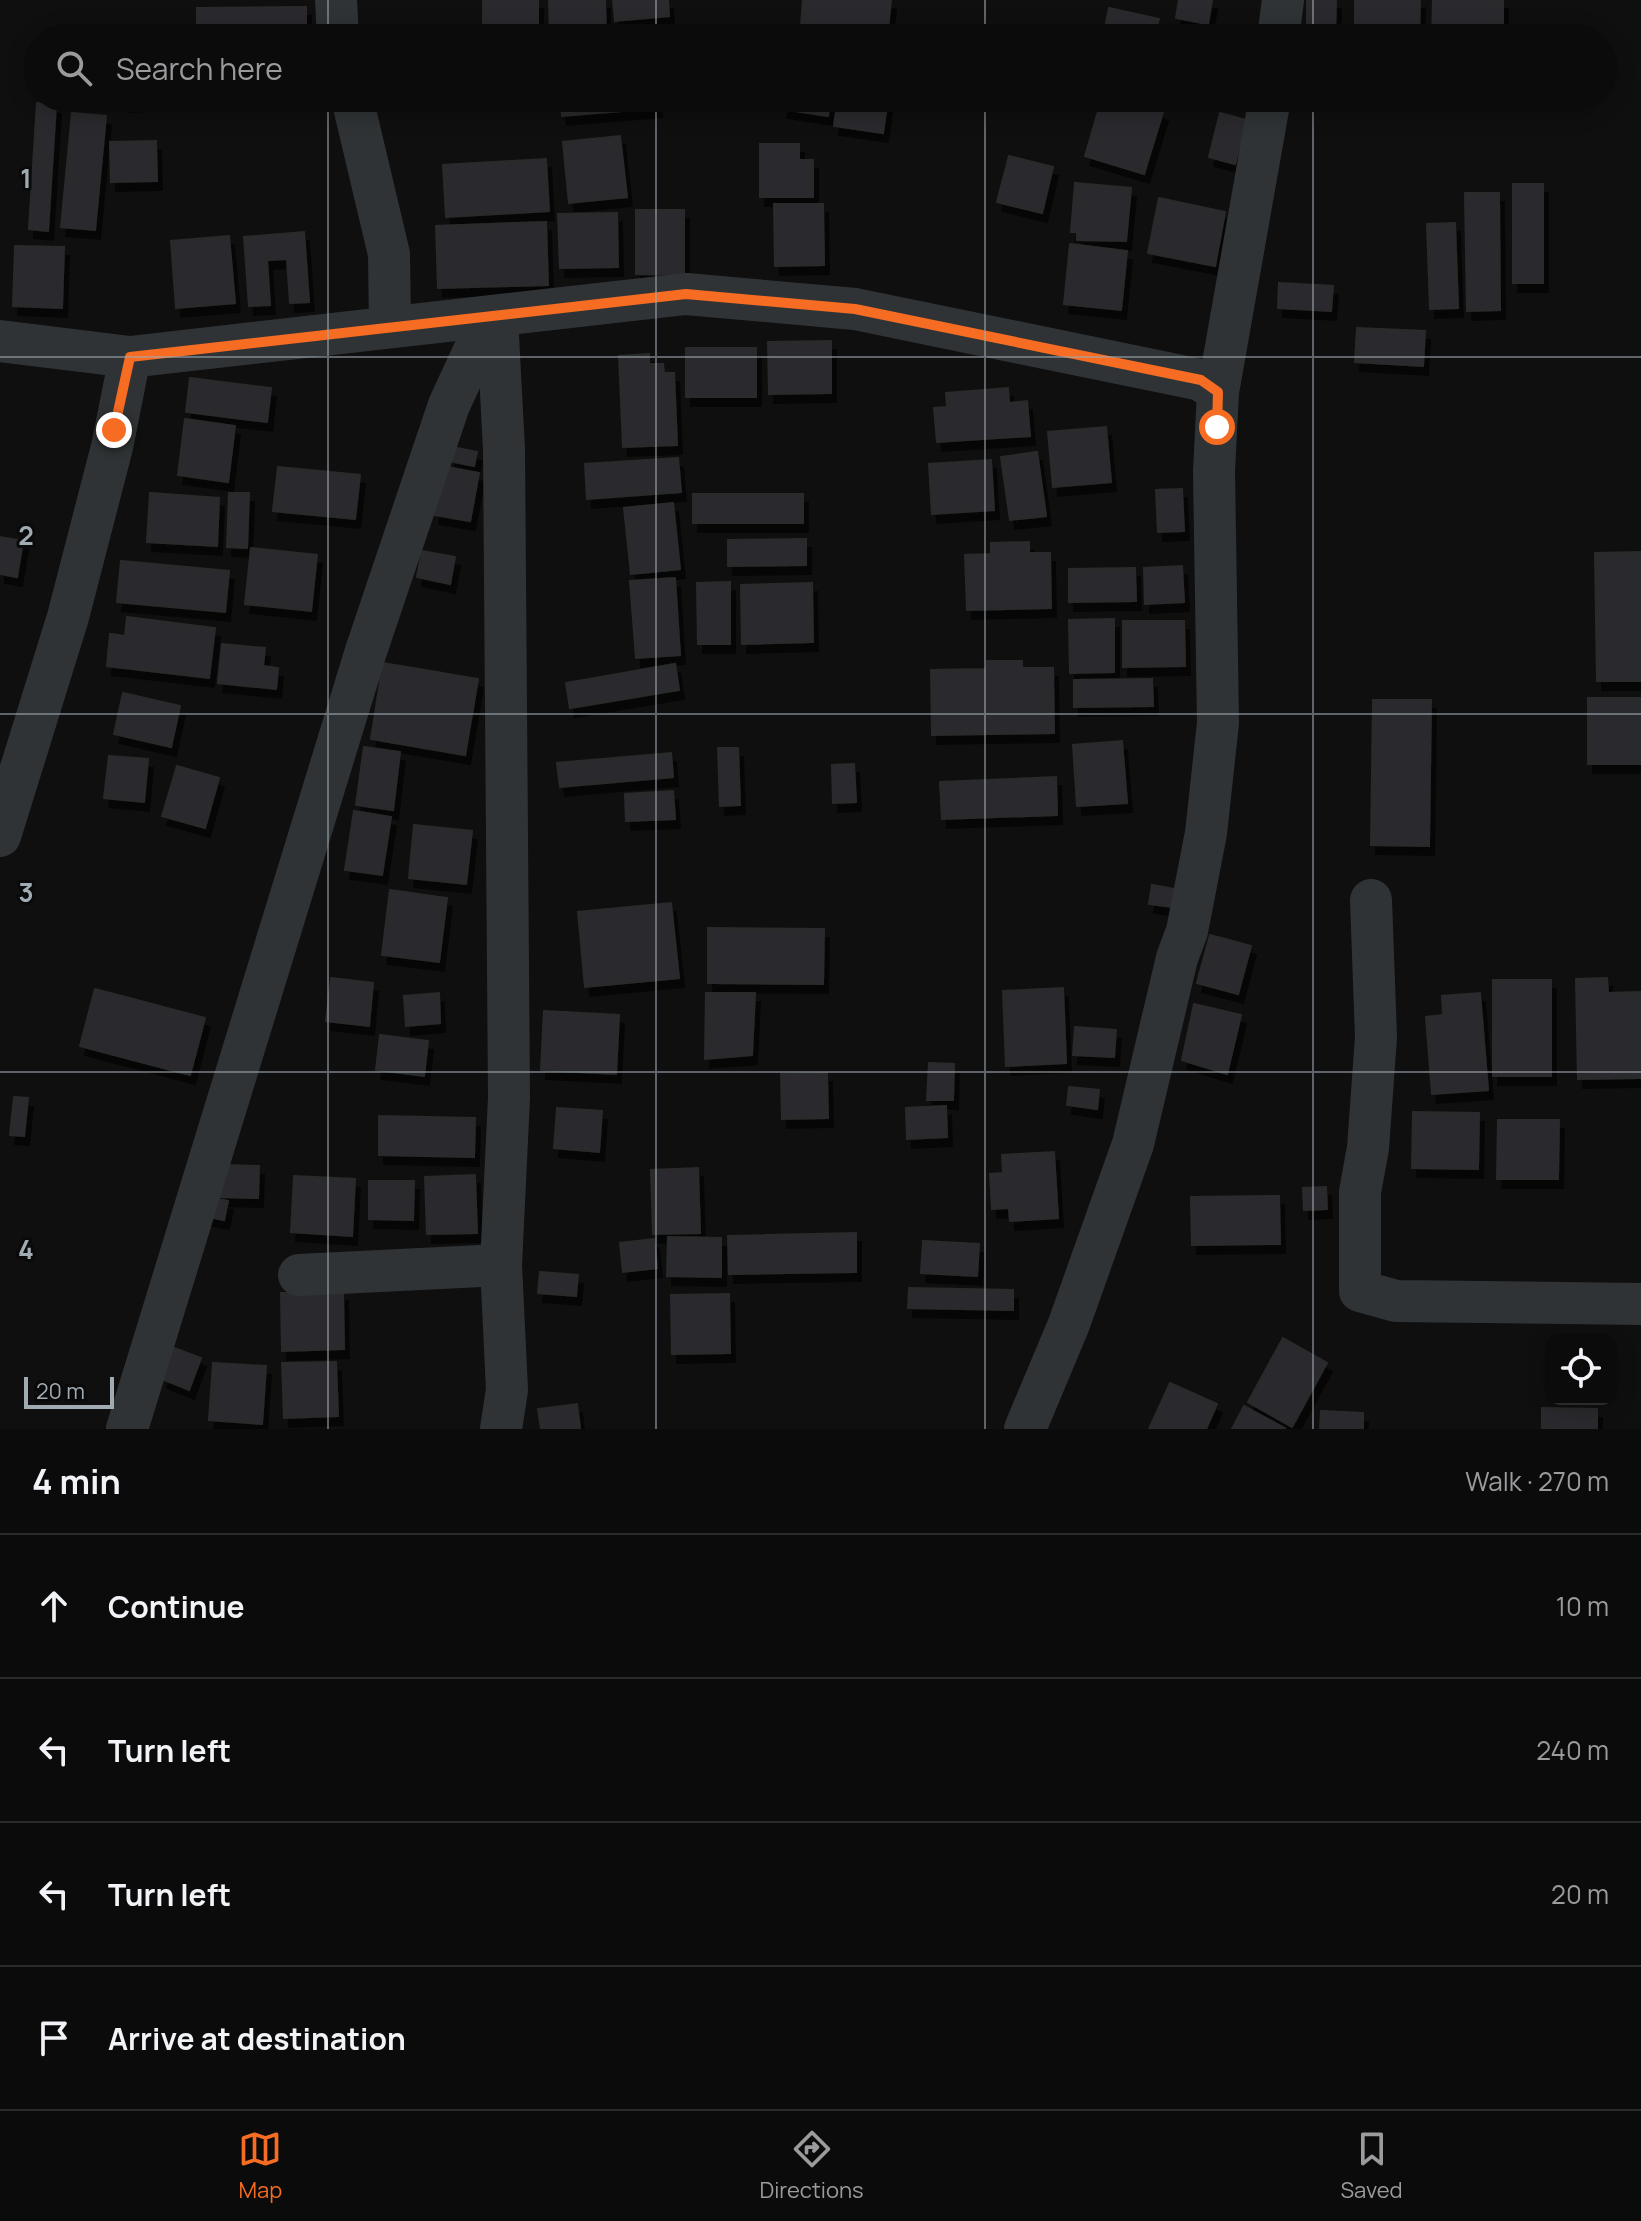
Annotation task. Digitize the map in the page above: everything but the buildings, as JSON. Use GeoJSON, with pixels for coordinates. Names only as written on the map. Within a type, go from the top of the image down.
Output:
{"type":"FeatureCollection","features":[{"type":"Feature","properties":{"kind":"street"},"geometry":{"type":"LineString","coordinates":[[336,0],[337,24]]}},
{"type":"Feature","properties":{"kind":"street"},"geometry":{"type":"LineString","coordinates":[[1280,24],[1283,0]]}},
{"type":"Feature","properties":{"kind":"street"},"geometry":{"type":"LineString","coordinates":[[355,112],[389,254],[390,325]]}},
{"type":"Feature","properties":{"kind":"street"},"geometry":{"type":"LineString","coordinates":[[1025,1429],[1069,1324],[1133,1144],[1195,888],[1218,723],[1214,471],[1218,392],[1268,112]]}},
{"type":"Feature","properties":{"kind":"street"},"geometry":{"type":"LineString","coordinates":[[0,341],[130,357],[265,344],[390,325],[686,294],[855,309],[1201,380],[1218,392]]}},
{"type":"Feature","properties":{"kind":"street"},"geometry":{"type":"LineString","coordinates":[[497,315],[504,449],[509,1098],[501,1265],[507,1390],[501,1429]]}},
{"type":"Feature","properties":{"kind":"street"},"geometry":{"type":"LineString","coordinates":[[127,1429],[366,651],[449,405],[473,353],[499,364]]}},
{"type":"Feature","properties":{"kind":"street"},"geometry":{"type":"LineString","coordinates":[[0,836],[68,617],[112,447],[130,357]]}},
{"type":"Feature","properties":{"kind":"street"},"geometry":{"type":"LineString","coordinates":[[1371,900],[1376,1037],[1368,1148],[1360,1192],[1360,1291],[1396,1301],[1641,1304]]}},
{"type":"Feature","properties":{"kind":"street"},"geometry":{"type":"LineString","coordinates":[[299,1275],[501,1265]]}},
{"type":"Feature","properties":{"kind":"route"},"geometry":{"type":"LineString","coordinates":[[114,430],[130,357],[265,344],[390,325],[584,303],[686,294],[855,309],[1201,380],[1218,392],[1217,427]]}}]}
